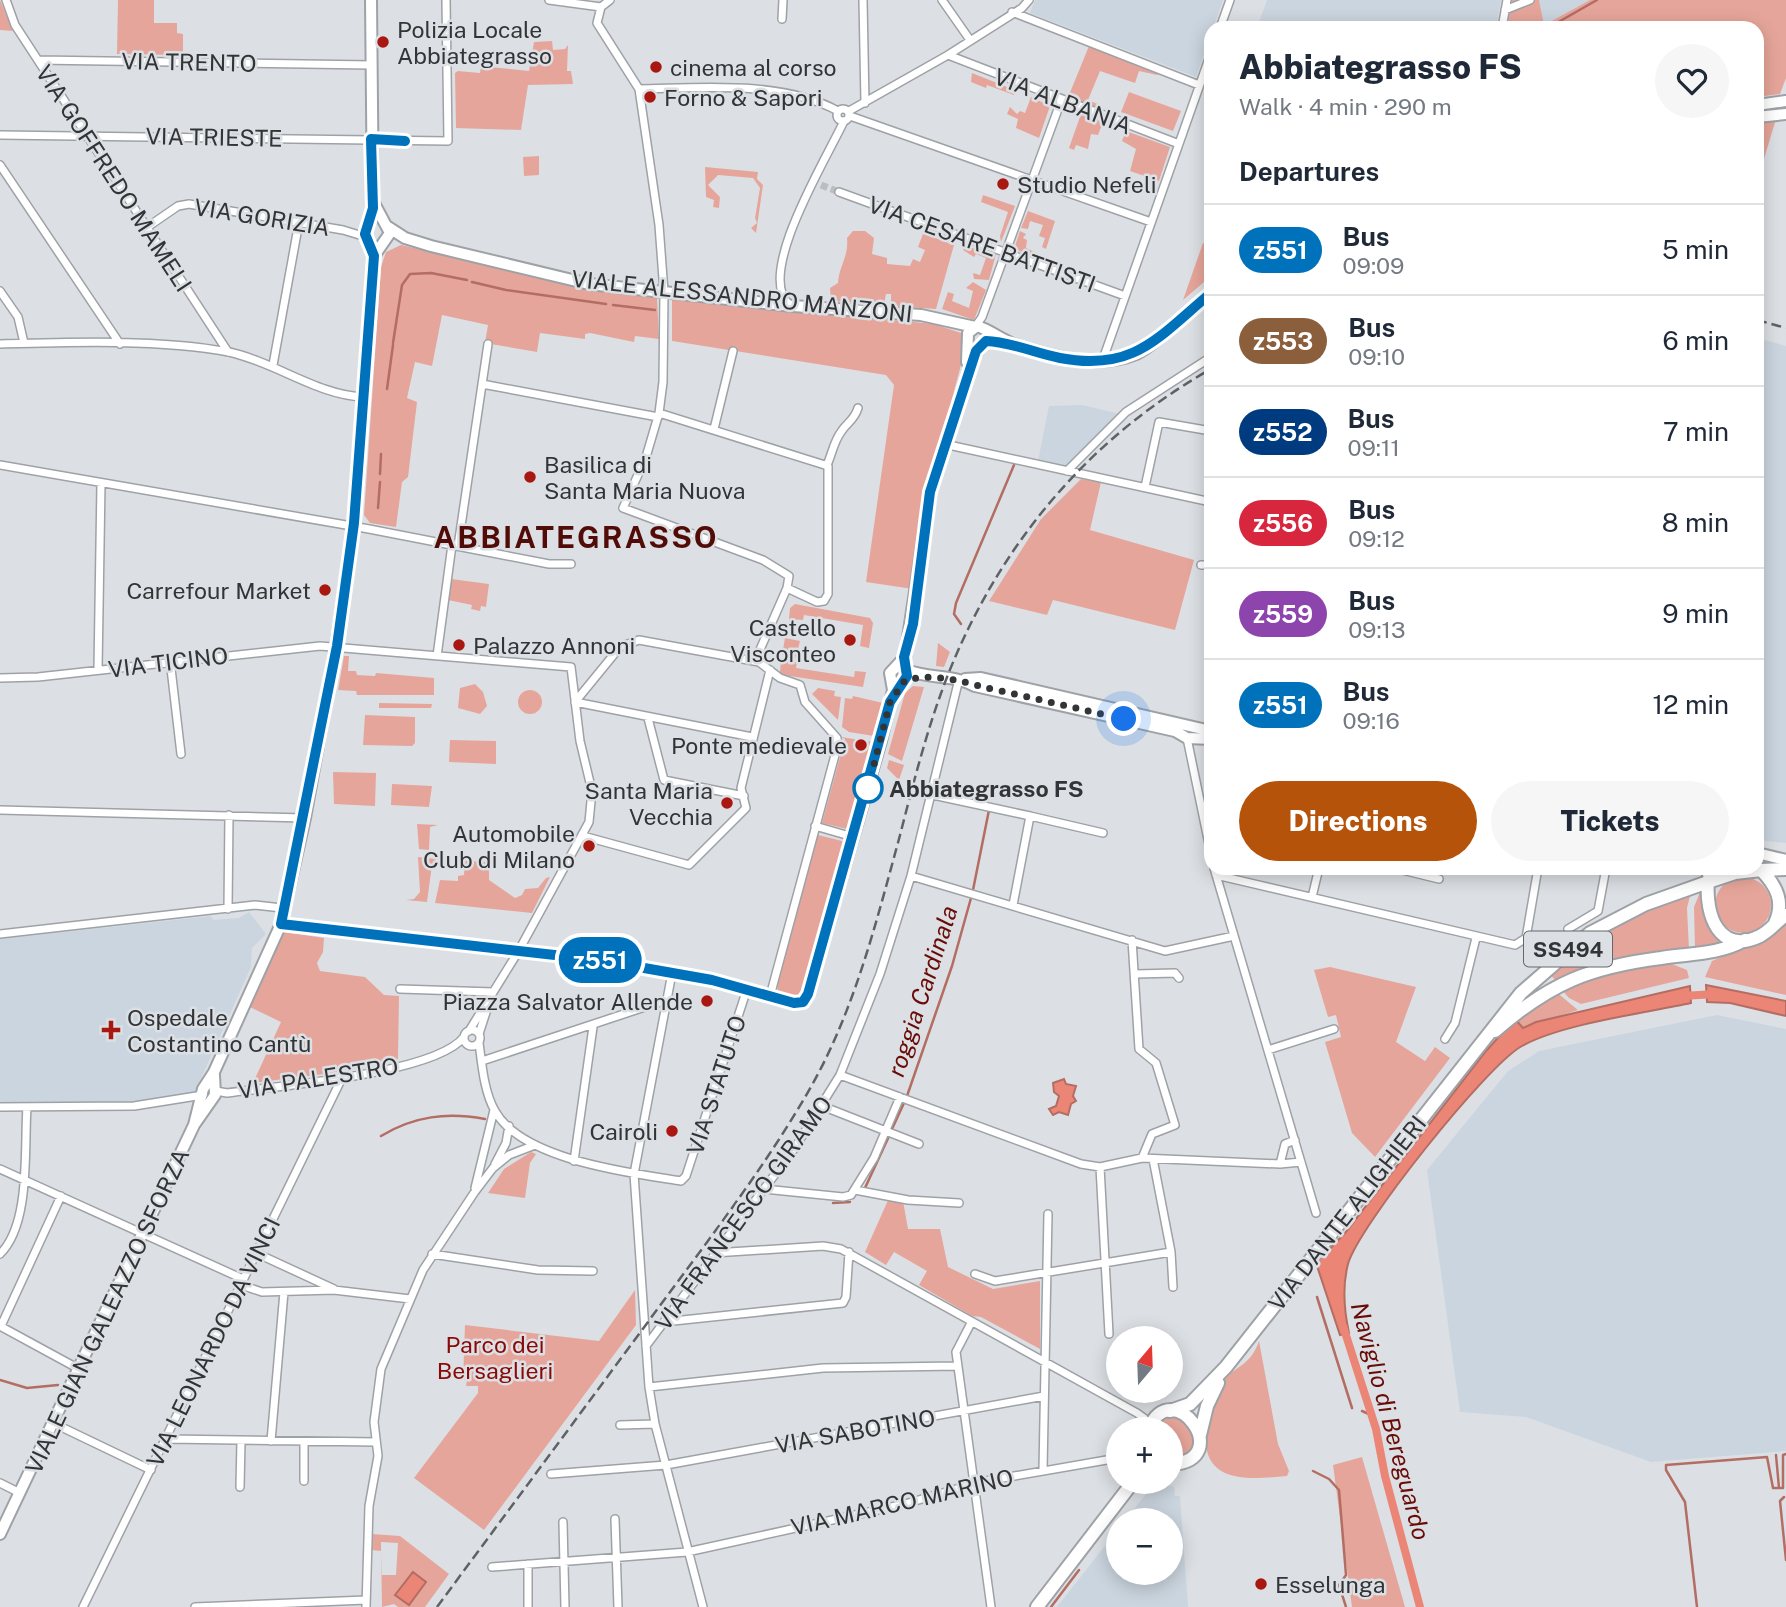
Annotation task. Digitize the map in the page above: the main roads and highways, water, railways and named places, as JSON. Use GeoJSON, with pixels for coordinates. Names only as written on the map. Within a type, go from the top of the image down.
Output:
{"type":"FeatureCollection","features":[{"type":"Feature","properties":{"kind":"main road","name":"SS494"},"geometry":{"type":"LineString","coordinates":[[1764,870],[1786,869]]}},
{"type":"Feature","properties":{"kind":"main road","name":"SS494"},"geometry":{"type":"LineString","coordinates":[[1709,882],[1738,875]]}},
{"type":"Feature","properties":{"kind":"main road"},"geometry":{"type":"LineString","coordinates":[[1764,875],[1772,882],[1779,900],[1775,923]]}},
{"type":"Feature","properties":{"kind":"main road"},"geometry":{"type":"LineString","coordinates":[[1709,882],[1707,907],[1712,922],[1727,936],[1745,940]]}},
{"type":"Feature","properties":{"kind":"main road","name":"VIA DANTE ALIGHIERI"},"geometry":{"type":"LineString","coordinates":[[1160,1417],[1164,1413],[1191,1404],[1226,1367],[1521,993],[1590,933],[1646,904],[1709,882]]}},
{"type":"Feature","properties":{"kind":"main road","name":"SS494"},"geometry":{"type":"LineString","coordinates":[[1745,940],[1760,936],[1786,915]]}},
{"type":"Feature","properties":{"kind":"main road","name":"VIA DANTE ALIGHIERI"},"geometry":{"type":"LineString","coordinates":[[1468,1059],[1524,1007],[1580,975],[1602,967],[1630,962],[1713,954],[1745,940]]}},
{"type":"Feature","properties":{"kind":"main road","name":"VIA DANTE ALIGHIERI"},"geometry":{"type":"LineString","coordinates":[[1183,1461],[1193,1456],[1207,1406],[1226,1367]]}},
{"type":"Feature","properties":{"kind":"main road"},"geometry":{"type":"LineString","coordinates":[[1164,1413],[1190,1417],[1200,1435]]}},
{"type":"Feature","properties":{"kind":"main road"},"geometry":{"type":"LineString","coordinates":[[1037,1607],[1126,1494]]}},
{"type":"Feature","properties":{"kind":"waterway","name":"roggia Cardinala"},"geometry":{"type":"LineString","coordinates":[[1560,21],[1597,0]]}},
{"type":"Feature","properties":{"kind":"waterway"},"geometry":{"type":"LineString","coordinates":[[393,343],[402,285],[410,274],[431,273],[467,280]]}},
{"type":"Feature","properties":{"kind":"waterway"},"geometry":{"type":"LineString","coordinates":[[472,282],[506,290],[606,304]]}},
{"type":"Feature","properties":{"kind":"waterway"},"geometry":{"type":"LineString","coordinates":[[613,305],[655,310]]}},
{"type":"Feature","properties":{"kind":"waterway"},"geometry":{"type":"LineString","coordinates":[[387,389],[393,345]]}},
{"type":"Feature","properties":{"kind":"waterway"},"geometry":{"type":"LineString","coordinates":[[380,474],[381,454]]}},
{"type":"Feature","properties":{"kind":"waterway","name":"roggia Cardinala"},"geometry":{"type":"LineString","coordinates":[[961,624],[954,614],[956,603],[1014,465]]}},
{"type":"Feature","properties":{"kind":"waterway"},"geometry":{"type":"LineString","coordinates":[[378,508],[380,482]]}},
{"type":"Feature","properties":{"kind":"waterway","name":"roggia Cardinala"},"geometry":{"type":"LineString","coordinates":[[973,890],[989,810]]}},
{"type":"Feature","properties":{"kind":"waterway","name":"roggia Cardinala"},"geometry":{"type":"LineString","coordinates":[[907,1096],[952,966],[971,898]]}},
{"type":"Feature","properties":{"kind":"waterway","name":"Naviglio di Bereguardo"},"geometry":{"type":"LineString","coordinates":[[1683,996],[1715,994]]}},
{"type":"Feature","properties":{"kind":"waterway","name":"roggia Cardinala"},"geometry":{"type":"LineString","coordinates":[[892,1129],[904,1103]]}},
{"type":"Feature","properties":{"kind":"waterway","name":"roggia Cardinala"},"geometry":{"type":"LineString","coordinates":[[381,1136],[406,1124],[431,1117],[485,1119]]}},
{"type":"Feature","properties":{"kind":"waterway","name":"roggia Cardinala"},"geometry":{"type":"LineString","coordinates":[[865,1188],[890,1134]]}},
{"type":"Feature","properties":{"kind":"waterway","name":"roggia Cardinala"},"geometry":{"type":"LineString","coordinates":[[833,1203],[850,1202]]}},
{"type":"Feature","properties":{"kind":"waterway"},"geometry":{"type":"LineString","coordinates":[[1317,1297],[1352,1408]]}},
{"type":"Feature","properties":{"kind":"waterway","name":"Naviglio di Bereguardo"},"geometry":{"type":"LineString","coordinates":[[1343,1326],[1376,1429],[1385,1476],[1420,1607]]}},
{"type":"Feature","properties":{"kind":"waterway","name":"roggia Cardinala"},"geometry":{"type":"LineString","coordinates":[[0,1380],[27,1388],[58,1385]]}},
{"type":"Feature","properties":{"kind":"waterway"},"geometry":{"type":"LineString","coordinates":[[1362,1411],[1371,1415]]}},
{"type":"Feature","properties":{"kind":"waterway"},"geometry":{"type":"LineString","coordinates":[[1697,1607],[1685,1502],[1666,1470],[1666,1465],[1767,1457],[1773,1488],[1783,1488],[1783,1455],[1786,1454]]}},
{"type":"Feature","properties":{"kind":"waterway"},"geometry":{"type":"LineString","coordinates":[[1776,1455],[1779,1488]]}},
{"type":"Feature","properties":{"kind":"waterway"},"geometry":{"type":"LineString","coordinates":[[1313,1471],[1329,1479],[1339,1490],[1346,1575],[1339,1585],[1346,1607]]}},
{"type":"Feature","properties":{"kind":"waterway"},"geometry":{"type":"LineString","coordinates":[[1784,1497],[1780,1501],[1786,1560]]}},
{"type":"Feature","properties":{"kind":"waterway"},"geometry":{"type":"LineString","coordinates":[[1051,1607],[1079,1570]]}},
{"type":"Feature","properties":{"kind":"tunnel"},"geometry":{"type":"LineString","coordinates":[[821,185],[839,192]]}},
{"type":"Feature","properties":{"kind":"railway"},"geometry":{"type":"LineString","coordinates":[[1764,322],[1786,328]]}},
{"type":"Feature","properties":{"kind":"railway"},"geometry":{"type":"LineString","coordinates":[[437,1607],[739,1198],[812,1085],[840,1026],[863,965],[939,698],[978,609],[1003,567],[1030,527],[1094,456],[1130,424],[1204,373]]}},
{"type":"Feature","properties":{"kind":"place","name":"Polizia Locale Abbiategrasso"},"geometry":{"type":"Point","coordinates":[383,42]}},
{"type":"Feature","properties":{"kind":"place","name":"cinema al corso"},"geometry":{"type":"Point","coordinates":[656,67]}},
{"type":"Feature","properties":{"kind":"place","name":"Forno & Sapori"},"geometry":{"type":"Point","coordinates":[650,97]}},
{"type":"Feature","properties":{"kind":"place","name":"Studio Nefeli"},"geometry":{"type":"Point","coordinates":[1003,184]}},
{"type":"Feature","properties":{"kind":"place","name":"Basilica di Santa Maria Nuova"},"geometry":{"type":"Point","coordinates":[530,477]}},
{"type":"Feature","properties":{"kind":"place","name":"Carrefour Market"},"geometry":{"type":"Point","coordinates":[325,590]}},
{"type":"Feature","properties":{"kind":"place","name":"Castello Visconteo"},"geometry":{"type":"Point","coordinates":[850,640]}},
{"type":"Feature","properties":{"kind":"place","name":"Palazzo Annoni"},"geometry":{"type":"Point","coordinates":[459,645]}},
{"type":"Feature","properties":{"kind":"place","name":"Ponte medievale"},"geometry":{"type":"Point","coordinates":[861,745]}},
{"type":"Feature","properties":{"kind":"place","name":"Abbiategrasso FS"},"geometry":{"type":"Point","coordinates":[868,788]}},
{"type":"Feature","properties":{"kind":"place","name":"Santa Maria Vecchia"},"geometry":{"type":"Point","coordinates":[727,803]}},
{"type":"Feature","properties":{"kind":"place","name":"Automobile Club di Milano"},"geometry":{"type":"Point","coordinates":[589,846]}},
{"type":"Feature","properties":{"kind":"place","name":"Piazza Salvator Allende"},"geometry":{"type":"Point","coordinates":[707,1001]}},
{"type":"Feature","properties":{"kind":"place","name":"Ospedale Costantino Cantù"},"geometry":{"type":"Point","coordinates":[111,1030]}},
{"type":"Feature","properties":{"kind":"place","name":"Cairoli"},"geometry":{"type":"Point","coordinates":[672,1131]}},
{"type":"Feature","properties":{"kind":"place","name":"Esselunga"},"geometry":{"type":"Point","coordinates":[1261,1584]}},
{"type":"Feature","properties":{"kind":"district","name":"ABBIATEGRASSO"},"geometry":{"type":"Point","coordinates":[576,537]}},
{"type":"Feature","properties":{"kind":"park label","name":"Parco dei Bersaglieri"},"geometry":{"type":"Point","coordinates":[495,1357]}}]}
